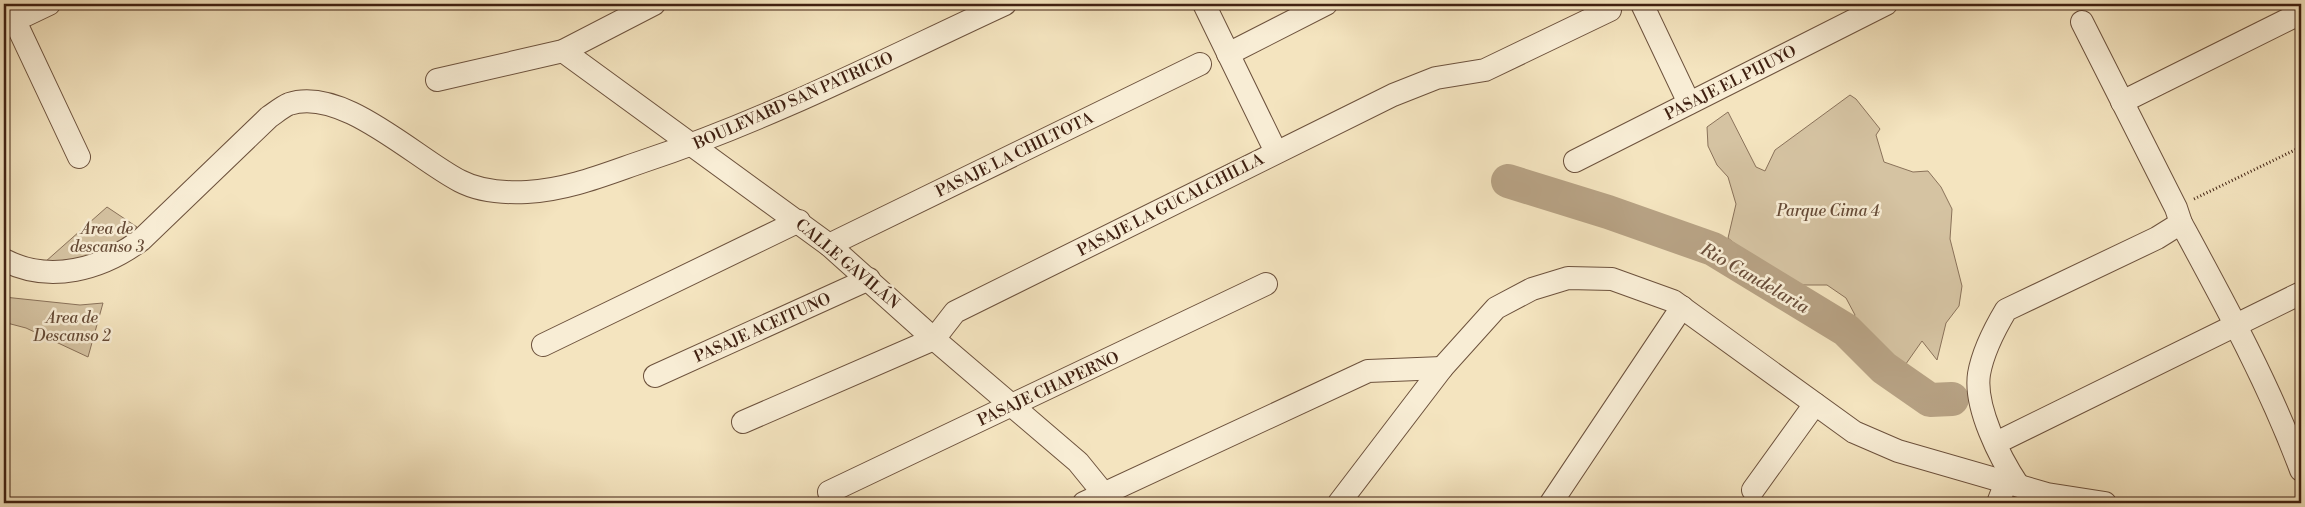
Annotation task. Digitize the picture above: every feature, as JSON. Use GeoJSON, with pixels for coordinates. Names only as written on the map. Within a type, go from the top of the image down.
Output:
{"type":"FeatureCollection","features":[{"type":"Feature","properties":{"kind":"street"},"geometry":{"type":"LineString","coordinates":[[10,9],[26,15],[49,4]]}},
{"type":"Feature","properties":{"kind":"street"},"geometry":{"type":"LineString","coordinates":[[437,80],[563,50],[654,4]]}},
{"type":"Feature","properties":{"kind":"street","name":"BOULEVARD SAN PATRICIO"},"geometry":{"type":"LineString","coordinates":[[4,260],[29,269],[60,272],[80,270],[122,255],[141,240],[269,117],[289,104],[311,101],[335,104],[355,114],[461,182],[488,190],[527,192],[572,185],[692,145],[748,123],[1005,4]]}},
{"type":"Feature","properties":{"kind":"street"},"geometry":{"type":"LineString","coordinates":[[1204,4],[1276,152]]}},
{"type":"Feature","properties":{"kind":"street"},"geometry":{"type":"LineString","coordinates":[[1228,54],[1326,4]]}},
{"type":"Feature","properties":{"kind":"street"},"geometry":{"type":"LineString","coordinates":[[1642,4],[1689,103]]}},
{"type":"Feature","properties":{"kind":"street","name":"PASAJE EL PIJUYO"},"geometry":{"type":"LineString","coordinates":[[1575,161],[1886,4]]}},
{"type":"Feature","properties":{"kind":"street"},"geometry":{"type":"LineString","coordinates":[[10,9],[79,157]]}},
{"type":"Feature","properties":{"kind":"street","name":"PASAJE LA GUCALCHILLA"},"geometry":{"type":"LineString","coordinates":[[743,422],[934,339],[955,312],[1393,95],[1436,78],[1485,70],[1610,10]]}},
{"type":"Feature","properties":{"kind":"street"},"geometry":{"type":"LineString","coordinates":[[2122,102],[2301,13]]}},
{"type":"Feature","properties":{"kind":"street"},"geometry":{"type":"LineString","coordinates":[[2082,22],[2178,216],[2237,326],[2301,470]]}},
{"type":"Feature","properties":{"kind":"street","name":"CALLE GAVILÁN"},"geometry":{"type":"LineString","coordinates":[[563,50],[799,221],[829,245],[934,339],[1078,462],[1099,500]]}},
{"type":"Feature","properties":{"kind":"street","name":"PASAJE LA CHILTOTA"},"geometry":{"type":"LineString","coordinates":[[829,245],[1200,64]]}},
{"type":"Feature","properties":{"kind":"street"},"geometry":{"type":"LineString","coordinates":[[2012,483],[1981,405],[1979,375],[1993,332],[2006,310],[2157,238],[2178,216]]}},
{"type":"Feature","properties":{"kind":"street"},"geometry":{"type":"LineString","coordinates":[[544,345],[799,221]]}},
{"type":"Feature","properties":{"kind":"street"},"geometry":{"type":"LineString","coordinates":[[1339,503],[1442,368],[1496,308],[1532,289],[1568,278],[1612,279],[1673,301],[1854,432],[1898,451],[2047,494],[2104,503]]}},
{"type":"Feature","properties":{"kind":"street","name":"PASAJE ACEITUNO"},"geometry":{"type":"LineString","coordinates":[[655,376],[869,279]]}},
{"type":"Feature","properties":{"kind":"street","name":"PASAJE CHAPERNO"},"geometry":{"type":"LineString","coordinates":[[829,492],[1266,284]]}},
{"type":"Feature","properties":{"kind":"street"},"geometry":{"type":"LineString","coordinates":[[1996,443],[2301,293]]}},
{"type":"Feature","properties":{"kind":"street"},"geometry":{"type":"LineString","coordinates":[[1551,503],[1682,307]]}},
{"type":"Feature","properties":{"kind":"street"},"geometry":{"type":"LineString","coordinates":[[1099,500],[1368,371],[1442,368]]}},
{"type":"Feature","properties":{"kind":"street"},"geometry":{"type":"LineString","coordinates":[[1753,490],[1815,404]]}},
{"type":"Feature","properties":{"kind":"street"},"geometry":{"type":"LineString","coordinates":[[1998,503],[2012,483]]}},
{"type":"Feature","properties":{"kind":"path"},"geometry":{"type":"LineString","coordinates":[[2178,216],[2301,147]]}},
{"type":"Feature","properties":{"kind":"green space","name":"Parque Cima 4"},"geometry":{"type":"Polygon","coordinates":[[[1850,95],[1856,99],[1880,129],[1876,135],[1884,162],[1913,172],[1928,171],[1941,187],[1952,209],[1950,239],[1962,286],[1959,306],[1946,323],[1937,360],[1922,341],[1896,378],[1872,356],[1877,348],[1846,330],[1855,315],[1846,298],[1827,285],[1800,285],[1765,268],[1728,238],[1736,204],[1728,177],[1717,165],[1708,146],[1707,127],[1728,112],[1756,167],[1765,171],[1775,150],[1850,95]]]}},
{"type":"Feature","properties":{"kind":"green space","name":"Area de descanso 3"},"geometry":{"type":"Polygon","coordinates":[[[107,207],[137,227],[121,255],[45,262],[107,207]]]}},
{"type":"Feature","properties":{"kind":"green space","name":"Area de Descanso 2"},"geometry":{"type":"Polygon","coordinates":[[[4,297],[80,305],[103,303],[88,357],[26,328],[7,323],[4,324],[4,297]]]}},
{"type":"Feature","properties":{"kind":"waterway","name":"Rio Candelaria"},"geometry":{"type":"LineString","coordinates":[[1508,181],[1608,212],[1713,249],[1846,330],[1884,368],[1930,400],[1952,399]]}}]}
